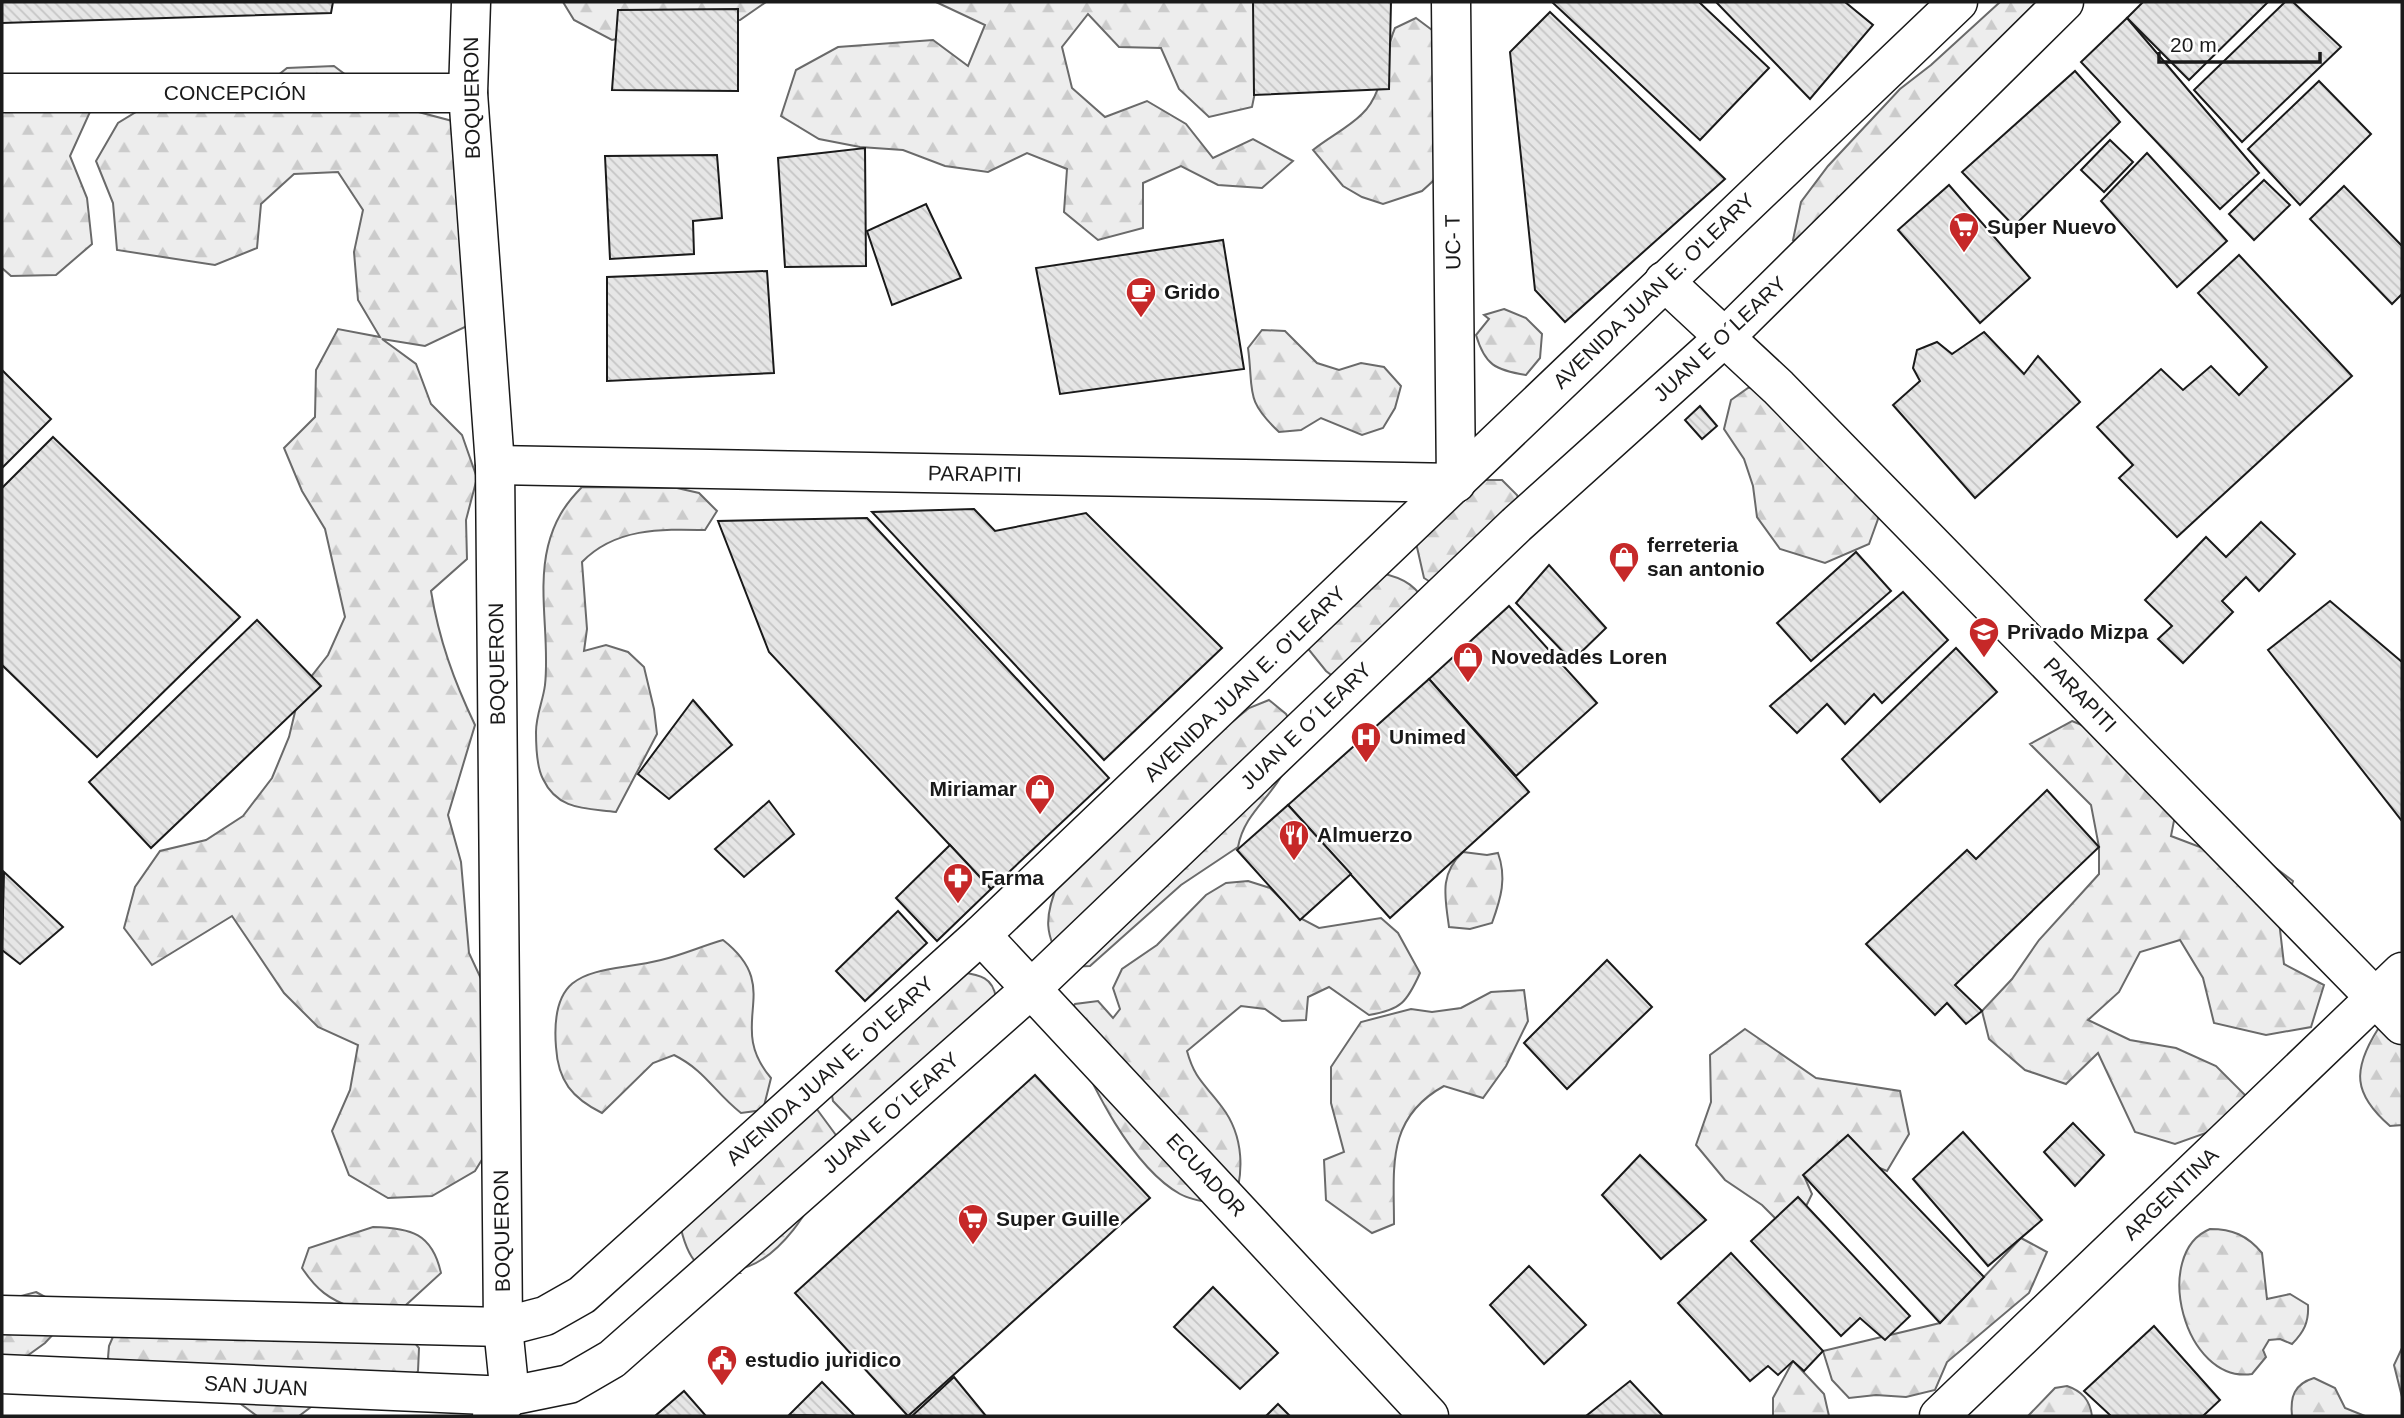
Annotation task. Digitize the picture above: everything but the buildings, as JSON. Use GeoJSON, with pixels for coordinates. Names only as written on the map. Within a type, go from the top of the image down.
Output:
{"type":"FeatureCollection","features":[{"type":"Feature","properties":{"kind":"street","name":"BOQUERON"},"geometry":{"type":"LineString","coordinates":[[471,2],[468,93],[495,465],[503,1327],[501,1406]]}},
{"type":"Feature","properties":{"kind":"street","name":"UC- T"},"geometry":{"type":"LineString","coordinates":[[1451,2],[1455,483]]}},
{"type":"Feature","properties":{"kind":"street","name":"AVENIDA JUAN E. O'LEARY"},"geometry":{"type":"LineString","coordinates":[[503,1327],[544,1316],[582,1294],[981,935],[1958,2]]}},
{"type":"Feature","properties":{"kind":"street","name":"JUAN E O´LEARY"},"geometry":{"type":"LineString","coordinates":[[501,1406],[569,1384],[612,1359],[1032,988],[1516,525],[1726,336],[2064,2]]}},
{"type":"Feature","properties":{"kind":"street","name":"CONCEPCIÓN"},"geometry":{"type":"LineString","coordinates":[[2,93],[468,93]]}},
{"type":"Feature","properties":{"kind":"street","name":"PARAPITI"},"geometry":{"type":"LineString","coordinates":[[1664,281],[1726,336],[2389,985],[2402,1025]]}},
{"type":"Feature","properties":{"kind":"street","name":"PARAPITI"},"geometry":{"type":"LineString","coordinates":[[495,465],[1455,483]]}},
{"type":"Feature","properties":{"kind":"street","name":"ECUADOR"},"geometry":{"type":"LineString","coordinates":[[981,935],[1429,1416]]}},
{"type":"Feature","properties":{"kind":"street","name":"ARGENTINA"},"geometry":{"type":"LineString","coordinates":[[1939,1416],[2389,985]]}},
{"type":"Feature","properties":{"kind":"street"},"geometry":{"type":"LineString","coordinates":[[2,1315],[503,1327]]}},
{"type":"Feature","properties":{"kind":"street","name":"SAN JUAN"},"geometry":{"type":"LineString","coordinates":[[2,1374],[501,1406]]}},
{"type":"Feature","properties":{"kind":"green space"},"geometry":{"type":"Polygon","coordinates":[[[563,2],[766,2],[740,20],[696,22],[612,40],[574,20],[563,2]]]}},
{"type":"Feature","properties":{"kind":"green space"},"geometry":{"type":"Polygon","coordinates":[[[936,2],[1279,2],[1269,23],[1252,107],[1209,117],[1179,89],[1161,48],[1119,47],[1088,14],[1062,47],[1072,88],[1105,117],[1147,101],[1186,124],[1213,158],[1253,139],[1293,161],[1262,188],[1218,185],[1181,166],[1143,183],[1143,228],[1098,240],[1064,212],[1067,169],[1027,153],[988,172],[945,166],[903,150],[860,147],[819,139],[781,116],[796,70],[838,47],[933,40],[968,66],[985,25],[936,2]]]}},
{"type":"Feature","properties":{"kind":"green space"},"geometry":{"type":"Polygon","coordinates":[[[2000,2],[2069,2],[1823,241],[1793,240],[1801,202],[1828,166],[1900,89],[1931,65],[2000,2]]]}},
{"type":"Feature","properties":{"kind":"green space"},"geometry":{"type":"Polygon","coordinates":[[[1416,18],[1436,33],[1443,172],[1422,191],[1383,204],[1362,197],[1343,186],[1313,150],[1351,124],[1370,105],[1395,28],[1416,18]]]}},
{"type":"Feature","properties":{"kind":"green space"},"geometry":{"type":"Polygon","coordinates":[[[334,66],[370,93],[411,110],[456,122],[487,152],[495,197],[494,246],[488,289],[465,327],[425,346],[382,339],[416,364],[431,404],[462,435],[477,478],[466,520],[467,559],[431,591],[448,660],[475,725],[448,815],[461,862],[469,953],[490,998],[502,1127],[475,1171],[432,1196],[388,1198],[349,1175],[332,1131],[350,1090],[358,1045],[318,1027],[284,993],[232,916],[152,965],[124,928],[135,887],[160,851],[206,840],[243,816],[272,778],[289,737],[300,691],[328,655],[345,617],[325,529],[302,491],[284,448],[315,417],[316,370],[338,329],[380,337],[358,300],[354,252],[363,210],[338,172],[294,174],[261,204],[257,248],[215,265],[117,250],[113,203],[96,161],[118,123],[159,98],[252,96],[287,68],[334,66]]]}},
{"type":"Feature","properties":{"kind":"green space"},"geometry":{"type":"Polygon","coordinates":[[[62,78],[90,112],[70,156],[87,198],[92,244],[56,275],[11,276],[2,268],[2,93],[62,78]]]}},
{"type":"Feature","properties":{"kind":"green space"},"geometry":{"type":"Polygon","coordinates":[[[1504,309],[1526,318],[1542,334],[1540,358],[1526,375],[1499,368],[1488,360],[1479,345],[1476,335],[1489,319],[1484,315],[1504,309]]]}},
{"type":"Feature","properties":{"kind":"green space"},"geometry":{"type":"Polygon","coordinates":[[[1262,330],[1285,331],[1317,363],[1339,370],[1361,363],[1384,367],[1401,386],[1395,408],[1383,428],[1362,435],[1321,418],[1301,430],[1279,432],[1260,411],[1253,394],[1248,348],[1262,330]]]}},
{"type":"Feature","properties":{"kind":"green space"},"geometry":{"type":"Polygon","coordinates":[[[1773,381],[1877,489],[1878,519],[1869,544],[1825,563],[1780,549],[1757,517],[1753,486],[1744,459],[1724,429],[1731,400],[1748,388],[1773,381]]]}},
{"type":"Feature","properties":{"kind":"green space"},"geometry":{"type":"Polygon","coordinates":[[[1477,480],[1502,480],[1517,495],[1526,516],[1443,590],[1424,578],[1414,534],[1477,480]]]}},
{"type":"Feature","properties":{"kind":"green space"},"geometry":{"type":"Polygon","coordinates":[[[582,487],[677,488],[699,493],[717,511],[705,530],[639,533],[609,543],[582,562],[587,629],[584,651],[606,645],[628,652],[644,667],[654,709],[657,734],[616,812],[574,806],[557,797],[543,779],[537,756],[536,726],[546,668],[545,563],[550,537],[557,522],[570,500],[582,487]]]}},
{"type":"Feature","properties":{"kind":"green space"},"geometry":{"type":"Polygon","coordinates":[[[1380,573],[1410,585],[1430,609],[1343,684],[1326,671],[1297,635],[1380,573]]]}},
{"type":"Feature","properties":{"kind":"green space"},"geometry":{"type":"Polygon","coordinates":[[[1269,700],[1286,714],[1296,732],[1284,770],[1245,826],[1238,847],[1181,885],[1090,966],[1066,967],[1053,945],[1048,926],[1059,881],[1210,723],[1232,722],[1249,708],[1269,700]]]}},
{"type":"Feature","properties":{"kind":"green space"},"geometry":{"type":"Polygon","coordinates":[[[2072,721],[2113,738],[2180,790],[2171,836],[2213,852],[2257,854],[2293,881],[2279,921],[2284,964],[2324,985],[2311,1027],[2266,1035],[2214,1023],[2203,978],[2180,940],[2140,952],[2119,992],[2088,1020],[2130,1040],[2176,1048],[2216,1066],[2247,1097],[2220,1128],[2175,1144],[2135,1132],[2098,1053],[2066,1084],[2025,1070],[1989,1039],[1982,1011],[2012,979],[2039,940],[2099,874],[2099,847],[2091,805],[2030,744],[2072,721]]]}},
{"type":"Feature","properties":{"kind":"green space"},"geometry":{"type":"Polygon","coordinates":[[[1463,852],[1487,855],[1498,853],[1502,871],[1500,896],[1492,923],[1470,929],[1449,927],[1446,906],[1447,877],[1455,860],[1463,852]]]}},
{"type":"Feature","properties":{"kind":"green space"},"geometry":{"type":"Polygon","coordinates":[[[1248,881],[1270,888],[1300,918],[1319,928],[1381,918],[1398,933],[1420,973],[1402,1003],[1389,1010],[1369,1015],[1329,987],[1308,997],[1306,1020],[1282,1021],[1265,1009],[1241,1006],[1187,1051],[1197,1075],[1222,1107],[1235,1130],[1240,1169],[1232,1207],[1198,1201],[1180,1194],[1143,1162],[1111,1117],[1063,1022],[1075,1004],[1098,1001],[1113,1018],[1120,1009],[1113,988],[1122,969],[1157,945],[1206,895],[1226,883],[1248,881]]]}},
{"type":"Feature","properties":{"kind":"green space"},"geometry":{"type":"Polygon","coordinates":[[[723,940],[741,958],[750,974],[753,991],[753,1040],[758,1058],[771,1078],[763,1110],[741,1113],[694,1068],[674,1055],[653,1063],[602,1113],[582,1101],[568,1087],[557,1059],[556,1019],[561,999],[570,986],[599,971],[677,956],[723,940]]]}},
{"type":"Feature","properties":{"kind":"green space"},"geometry":{"type":"Polygon","coordinates":[[[961,972],[989,981],[996,998],[857,1126],[833,1101],[831,1090],[961,972]]]}},
{"type":"Feature","properties":{"kind":"green space"},"geometry":{"type":"Polygon","coordinates":[[[1524,990],[1528,1021],[1506,1066],[1483,1098],[1444,1086],[1425,1099],[1412,1113],[1403,1129],[1395,1164],[1394,1224],[1372,1233],[1326,1200],[1324,1160],[1344,1152],[1331,1103],[1331,1067],[1361,1022],[1411,1009],[1432,1012],[1461,1008],[1491,992],[1524,990]]]}},
{"type":"Feature","properties":{"kind":"green space"},"geometry":{"type":"Polygon","coordinates":[[[1745,1029],[1816,1078],[1900,1091],[1909,1134],[1887,1171],[1846,1154],[1804,1176],[1812,1194],[1792,1235],[1762,1205],[1725,1180],[1696,1145],[1711,1102],[1710,1055],[1745,1029]]]}},
{"type":"Feature","properties":{"kind":"green space"},"geometry":{"type":"Polygon","coordinates":[[[2378,1029],[2402,1035],[2402,1125],[2390,1126],[2378,1114],[2363,1092],[2360,1081],[2364,1057],[2378,1029]]]}},
{"type":"Feature","properties":{"kind":"green space"},"geometry":{"type":"Polygon","coordinates":[[[816,1108],[844,1146],[800,1221],[770,1254],[753,1265],[734,1270],[739,1273],[716,1272],[700,1266],[689,1252],[681,1229],[816,1108]]]}},
{"type":"Feature","properties":{"kind":"green space"},"geometry":{"type":"Polygon","coordinates":[[[373,1227],[398,1229],[418,1235],[432,1249],[441,1273],[406,1305],[405,1331],[419,1348],[418,1371],[405,1391],[315,1404],[299,1416],[257,1416],[234,1399],[107,1369],[109,1346],[118,1325],[354,1308],[324,1293],[302,1268],[309,1248],[373,1227]]]}},
{"type":"Feature","properties":{"kind":"green space"},"geometry":{"type":"Polygon","coordinates":[[[2210,1229],[2239,1234],[2262,1253],[2267,1299],[2290,1294],[2308,1305],[2307,1322],[2300,1335],[2292,1344],[2280,1339],[2269,1340],[2263,1350],[2266,1357],[2252,1374],[2228,1372],[2208,1359],[2193,1339],[2183,1314],[2179,1288],[2182,1263],[2192,1243],[2210,1229]]]}},
{"type":"Feature","properties":{"kind":"green space"},"geometry":{"type":"Polygon","coordinates":[[[2021,1238],[2047,1252],[2029,1293],[1947,1362],[1935,1390],[1906,1397],[1876,1395],[1849,1398],[1832,1380],[1823,1351],[1940,1323],[2021,1238]]]}},
{"type":"Feature","properties":{"kind":"green space"},"geometry":{"type":"Polygon","coordinates":[[[36,1292],[58,1304],[61,1326],[45,1343],[2,1374],[2,1301],[36,1292]]]}},
{"type":"Feature","properties":{"kind":"green space"},"geometry":{"type":"Polygon","coordinates":[[[2402,1348],[2402,1397],[2394,1365],[2402,1348]]]}},
{"type":"Feature","properties":{"kind":"green space"},"geometry":{"type":"Polygon","coordinates":[[[1793,1361],[1824,1394],[1829,1416],[1773,1416],[1773,1398],[1793,1361]]]}},
{"type":"Feature","properties":{"kind":"green space"},"geometry":{"type":"Polygon","coordinates":[[[2314,1378],[2335,1388],[2345,1408],[2365,1416],[2292,1416],[2295,1392],[2302,1384],[2314,1378]]]}},
{"type":"Feature","properties":{"kind":"green space"},"geometry":{"type":"Polygon","coordinates":[[[2067,1386],[2084,1397],[2092,1416],[2028,1416],[2055,1388],[2067,1386]]]}},
{"type":"Feature","properties":{"kind":"place","name":"Super Nuevo"},"geometry":{"type":"Point","coordinates":[1964,254]}},
{"type":"Feature","properties":{"kind":"place","name":"Grido"},"geometry":{"type":"Point","coordinates":[1141,319]}},
{"type":"Feature","properties":{"kind":"place","name":"ferreteria san antonio"},"geometry":{"type":"Point","coordinates":[1624,584]}},
{"type":"Feature","properties":{"kind":"place","name":"Privado Mizpa"},"geometry":{"type":"Point","coordinates":[1984,659]}},
{"type":"Feature","properties":{"kind":"place","name":"Novedades Loren"},"geometry":{"type":"Point","coordinates":[1468,684]}},
{"type":"Feature","properties":{"kind":"place","name":"Unimed"},"geometry":{"type":"Point","coordinates":[1366,764]}},
{"type":"Feature","properties":{"kind":"place","name":"Miriamar"},"geometry":{"type":"Point","coordinates":[1040,816]}},
{"type":"Feature","properties":{"kind":"place","name":"Almuerzo"},"geometry":{"type":"Point","coordinates":[1294,862]}},
{"type":"Feature","properties":{"kind":"place","name":"Farma"},"geometry":{"type":"Point","coordinates":[958,905]}},
{"type":"Feature","properties":{"kind":"place","name":"Super Guille"},"geometry":{"type":"Point","coordinates":[973,1246]}},
{"type":"Feature","properties":{"kind":"place","name":"estudio juridico"},"geometry":{"type":"Point","coordinates":[722,1387]}}]}
